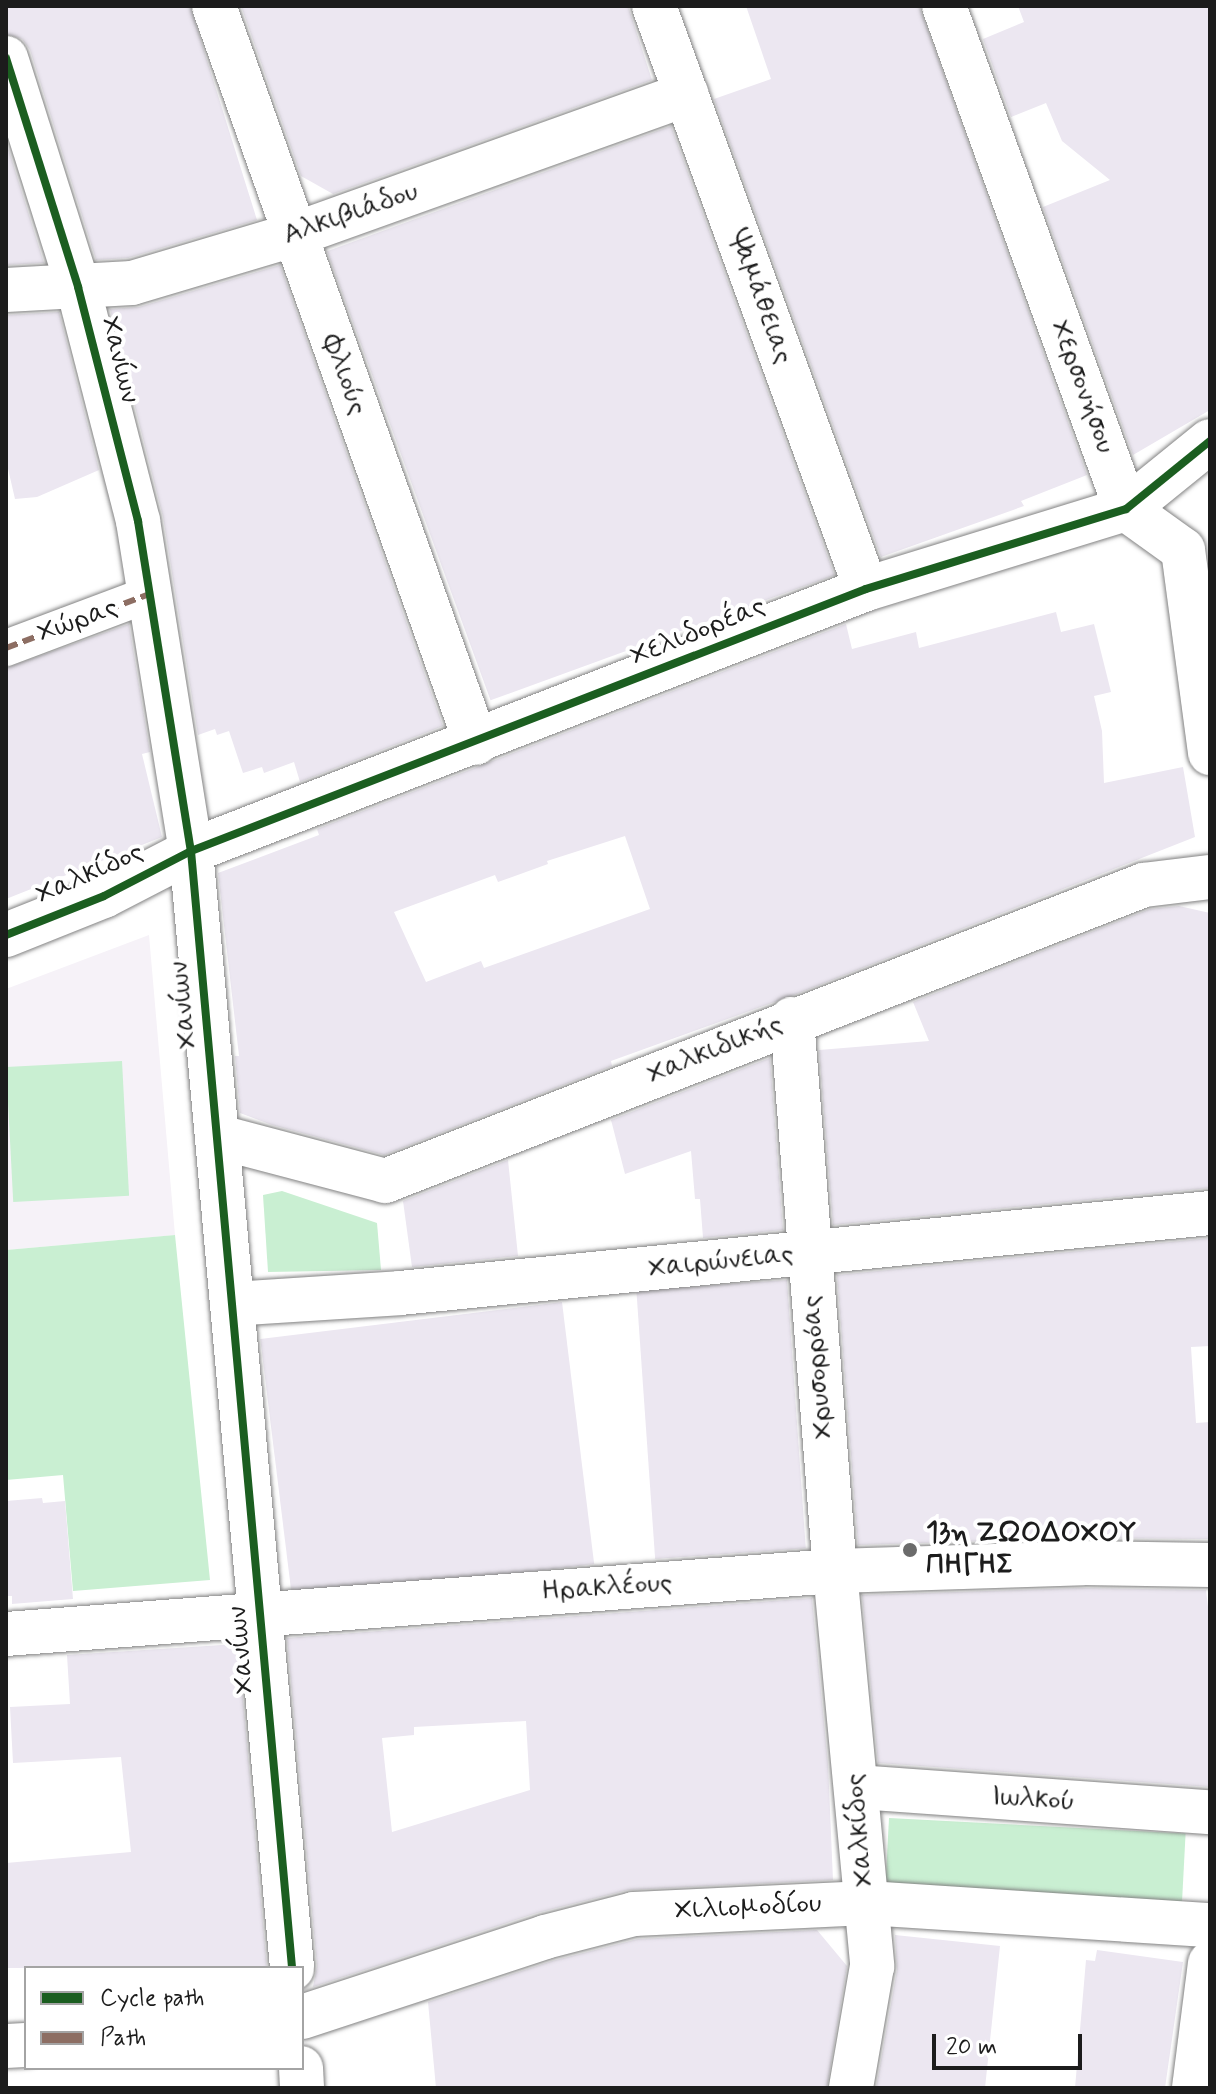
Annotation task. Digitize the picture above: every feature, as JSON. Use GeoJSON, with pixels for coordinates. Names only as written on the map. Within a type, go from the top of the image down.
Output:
{"type":"FeatureCollection","features":[{"type":"Feature","properties":{"kind":"street","name":"Φλιούς"},"geometry":{"type":"LineString","coordinates":[[214,6],[476,743]]}},
{"type":"Feature","properties":{"kind":"street","name":"Ψαμάθειας"},"geometry":{"type":"LineString","coordinates":[[654,6],[866,589]]}},
{"type":"Feature","properties":{"kind":"street","name":"Χερσονήσου"},"geometry":{"type":"LineString","coordinates":[[944,6],[1126,509]]}},
{"type":"Feature","properties":{"kind":"street","name":"Χανίων"},"geometry":{"type":"LineString","coordinates":[[6,58],[78,287],[138,521],[191,851],[292,1966]]}},
{"type":"Feature","properties":{"kind":"street","name":"Αλκιβιάδου"},"geometry":{"type":"LineString","coordinates":[[6,290],[132,283],[293,235],[686,94]]}},
{"type":"Feature","properties":{"kind":"street","name":"Χελιδορέας"},"geometry":{"type":"LineString","coordinates":[[191,851],[476,743],[866,589],[1126,509],[1210,441]]}},
{"type":"Feature","properties":{"kind":"street"},"geometry":{"type":"LineString","coordinates":[[1126,509],[1196,549],[1210,753]]}},
{"type":"Feature","properties":{"kind":"street","name":"Χώρας"},"geometry":{"type":"LineString","coordinates":[[6,648],[150,594]]}},
{"type":"Feature","properties":{"kind":"street","name":"Χαλκίδος"},"geometry":{"type":"LineString","coordinates":[[6,935],[104,896],[191,851]]}},
{"type":"Feature","properties":{"kind":"street","name":"Χαλκιδικής"},"geometry":{"type":"LineString","coordinates":[[219,1137],[385,1181],[792,1019],[1144,885],[1210,877]]}},
{"type":"Feature","properties":{"kind":"street","name":"Χρυσορρόας"},"geometry":{"type":"LineString","coordinates":[[792,1019],[835,1571]]}},
{"type":"Feature","properties":{"kind":"street","name":"Χαιρώνειας"},"geometry":{"type":"LineString","coordinates":[[232,1304],[400,1293],[1210,1213]]}},
{"type":"Feature","properties":{"kind":"street","name":"Ηρακλέους"},"geometry":{"type":"LineString","coordinates":[[6,1634],[835,1571],[1083,1563],[1210,1565]]}},
{"type":"Feature","properties":{"kind":"street","name":"Χαλκίδος"},"geometry":{"type":"LineString","coordinates":[[835,1571],[872,1966],[851,2088]]}},
{"type":"Feature","properties":{"kind":"street","name":"Ιωλκού"},"geometry":{"type":"LineString","coordinates":[[857,1787],[1210,1812]]}},
{"type":"Feature","properties":{"kind":"street","name":"Χιλιομοδίου"},"geometry":{"type":"LineString","coordinates":[[304,2016],[545,1937],[634,1914],[867,1903],[1210,1925]]}},
{"type":"Feature","properties":{"kind":"street"},"geometry":{"type":"LineString","coordinates":[[1194,2088],[1210,1963]]}},
{"type":"Feature","properties":{"kind":"shaded area"},"geometry":{"type":"Polygon","coordinates":[[[149,935],[175,1235],[6,1250],[6,989],[149,935]]]}},
{"type":"Feature","properties":{"kind":"green space"},"geometry":{"type":"Polygon","coordinates":[[[122,1061],[129,1196],[13,1202],[6,1067],[122,1061]]]}},
{"type":"Feature","properties":{"kind":"green space"},"geometry":{"type":"Polygon","coordinates":[[[282,1191],[377,1223],[381,1270],[268,1272],[263,1195],[282,1191]]]}},
{"type":"Feature","properties":{"kind":"green space"},"geometry":{"type":"Polygon","coordinates":[[[175,1235],[210,1580],[73,1591],[63,1475],[6,1480],[6,1250],[175,1235]]]}},
{"type":"Feature","properties":{"kind":"green space"},"geometry":{"type":"Polygon","coordinates":[[[889,1818],[1186,1834],[1182,1902],[885,1887],[889,1818]]]}},
{"type":"Feature","properties":{"kind":"building"},"geometry":{"type":"Polygon","coordinates":[[[6,6],[190,6],[257,220],[128,258],[96,260],[30,50],[22,39],[6,34],[6,6]]]}},
{"type":"Feature","properties":{"kind":"building"},"geometry":{"type":"Polygon","coordinates":[[[241,6],[628,6],[652,80],[333,194],[301,176],[241,6]]]}},
{"type":"Feature","properties":{"kind":"building"},"geometry":{"type":"Polygon","coordinates":[[[746,6],[919,6],[1087,475],[1021,501],[1024,506],[881,557],[714,99],[771,79],[746,6]]]}},
{"type":"Feature","properties":{"kind":"building"},"geometry":{"type":"Polygon","coordinates":[[[1018,6],[1210,6],[1210,410],[1133,455],[1043,207],[1110,180],[1062,141],[1046,103],[1011,117],[983,39],[1024,22],[1018,6]]]}},
{"type":"Feature","properties":{"kind":"building"},"geometry":{"type":"Polygon","coordinates":[[[671,126],[834,575],[491,700],[327,251],[671,126]]]}},
{"type":"Feature","properties":{"kind":"building"},"geometry":{"type":"Polygon","coordinates":[[[6,141],[44,263],[6,265],[6,141]]]}},
{"type":"Feature","properties":{"kind":"building"},"geometry":{"type":"Polygon","coordinates":[[[280,265],[443,726],[300,782],[294,762],[264,773],[262,767],[243,773],[229,731],[217,735],[215,729],[198,735],[163,517],[110,309],[139,307],[280,265]]]}},
{"type":"Feature","properties":{"kind":"building"},"geometry":{"type":"Polygon","coordinates":[[[59,312],[99,470],[37,497],[15,499],[6,460],[6,315],[59,312]]]}},
{"type":"Feature","properties":{"kind":"building"},"geometry":{"type":"Polygon","coordinates":[[[1056,612],[1061,632],[1094,624],[1111,692],[1094,696],[1102,731],[1104,783],[1183,767],[1195,837],[794,995],[611,1061],[612,1066],[384,1155],[272,1125],[240,1113],[235,1056],[239,1056],[218,873],[319,835],[317,829],[846,624],[852,649],[916,632],[919,648],[1056,612]],[[625,836],[547,861],[548,864],[498,882],[495,875],[394,912],[426,982],[481,961],[484,968],[650,909],[625,836]]]}},
{"type":"Feature","properties":{"kind":"building"},"geometry":{"type":"Polygon","coordinates":[[[129,624],[150,752],[142,754],[162,837],[6,899],[6,668],[129,624]]]}},
{"type":"Feature","properties":{"kind":"building"},"geometry":{"type":"Polygon","coordinates":[[[1179,906],[1210,913],[1210,1188],[833,1225],[819,1050],[929,1041],[913,1002],[1150,909],[1179,906]]]}},
{"type":"Feature","properties":{"kind":"building"},"geometry":{"type":"Polygon","coordinates":[[[770,1058],[783,1230],[703,1238],[700,1199],[695,1199],[691,1151],[625,1174],[611,1120],[770,1058]]]}},
{"type":"Feature","properties":{"kind":"building"},"geometry":{"type":"Polygon","coordinates":[[[508,1160],[518,1256],[412,1267],[403,1201],[508,1160]]]}},
{"type":"Feature","properties":{"kind":"building"},"geometry":{"type":"Polygon","coordinates":[[[1210,1238],[1210,1346],[1191,1347],[1196,1423],[1210,1422],[1210,1539],[1082,1538],[858,1545],[837,1275],[1210,1238]]]}},
{"type":"Feature","properties":{"kind":"building"},"geometry":{"type":"Polygon","coordinates":[[[787,1280],[806,1548],[655,1559],[636,1291],[787,1280]]]}},
{"type":"Feature","properties":{"kind":"building"},"geometry":{"type":"Polygon","coordinates":[[[562,1302],[594,1564],[292,1601],[260,1339],[562,1302]]]}},
{"type":"Feature","properties":{"kind":"building"},"geometry":{"type":"Polygon","coordinates":[[[42,1498],[43,1503],[65,1501],[73,1599],[12,1604],[12,1596],[6,1596],[6,1501],[42,1498]]]}},
{"type":"Feature","properties":{"kind":"building"},"geometry":{"type":"Polygon","coordinates":[[[1083,1588],[1206,1590],[1210,1624],[1210,1787],[878,1763],[862,1595],[1083,1588]]]}},
{"type":"Feature","properties":{"kind":"building"},"geometry":{"type":"Polygon","coordinates":[[[812,1598],[828,1764],[833,1880],[628,1890],[537,1913],[313,1987],[317,1966],[287,1638],[812,1598]],[[526,1721],[414,1727],[414,1735],[382,1738],[392,1832],[530,1790],[526,1721]]]}},
{"type":"Feature","properties":{"kind":"building"},"geometry":{"type":"Polygon","coordinates":[[[238,1644],[267,1966],[6,1968],[6,1863],[131,1852],[121,1757],[13,1763],[10,1707],[70,1704],[67,1655],[238,1644]]]}},
{"type":"Feature","properties":{"kind":"building"},"geometry":{"type":"Polygon","coordinates":[[[817,1930],[847,1966],[827,2088],[436,2088],[428,2002],[552,1961],[638,1939],[817,1930]]]}},
{"type":"Feature","properties":{"kind":"building"},"geometry":{"type":"Polygon","coordinates":[[[895,1935],[1000,1946],[985,2088],[876,2088],[897,1970],[895,1935]]]}},
{"type":"Feature","properties":{"kind":"building"},"geometry":{"type":"Polygon","coordinates":[[[1097,1950],[1183,1962],[1165,2088],[1075,2088],[1086,1960],[1095,1961],[1097,1950]]]}},
{"type":"Feature","properties":{"kind":"marked path"},"geometry":{"type":"LineString","coordinates":[[6,648],[150,594]]}},
{"type":"Feature","properties":{"kind":"cycle path"},"geometry":{"type":"LineString","coordinates":[[6,58],[78,287],[138,521],[191,851],[292,1966]]}},
{"type":"Feature","properties":{"kind":"cycle path"},"geometry":{"type":"LineString","coordinates":[[6,935],[104,896],[191,851],[866,589],[1126,509],[1210,441]]}},
{"type":"Feature","properties":{"kind":"place","name":"13η ΖΩΟΔΟΧΟΥ ΠΗΓΗΣ"},"geometry":{"type":"Point","coordinates":[910,1550]}}]}
